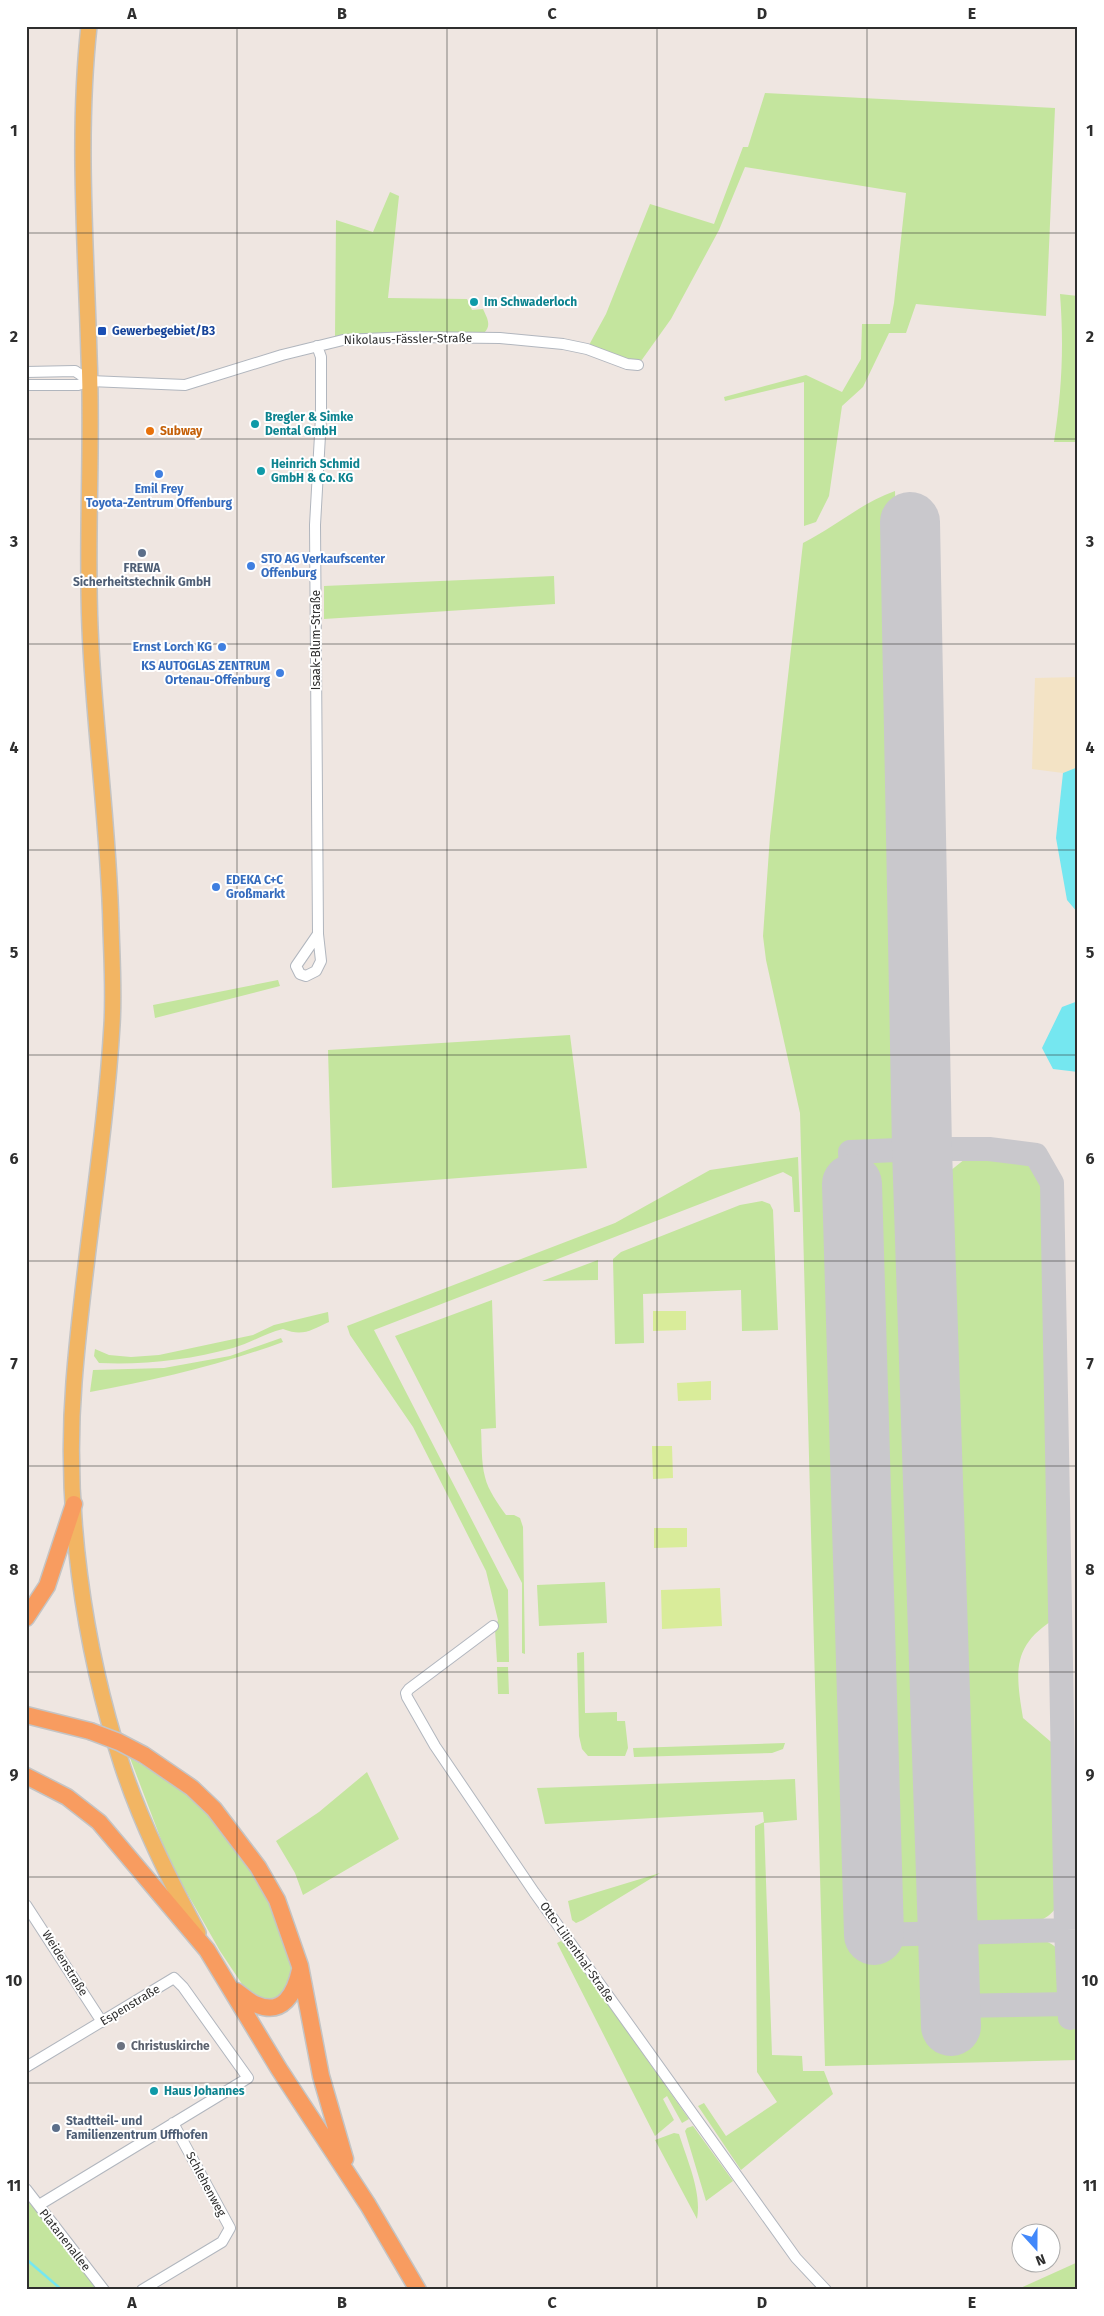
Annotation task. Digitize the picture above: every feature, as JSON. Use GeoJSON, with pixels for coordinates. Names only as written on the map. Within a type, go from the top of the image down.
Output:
{"type":"FeatureCollection","features":[{"type":"Feature","properties":{"kind":"highway"},"geometry":{"type":"LineString","coordinates":[[26,1618],[47,1586],[74,1504]]}},
{"type":"Feature","properties":{"kind":"highway"},"geometry":{"type":"LineString","coordinates":[[26,1715],[90,1731],[119,1742],[144,1755],[192,1788],[214,1809],[237,1837],[258,1867],[277,1900],[300,1966],[321,2076],[349,2176]]}},
{"type":"Feature","properties":{"kind":"highway"},"geometry":{"type":"LineString","coordinates":[[26,1776],[67,1797],[99,1822],[207,1950],[418,2290]]}},
{"type":"Feature","properties":{"kind":"highway"},"geometry":{"type":"LineString","coordinates":[[230,1987],[255,2004],[265,2007],[275,2006],[291,1996],[296,1989],[300,1966]]}},
{"type":"Feature","properties":{"kind":"main road"},"geometry":{"type":"LineString","coordinates":[[89,26],[84,69],[83,132],[90,381],[88,575],[91,644],[111,923],[112,1023],[73,1391],[74,1504],[88,1631],[118,1752],[147,1830],[207,1950]]}},
{"type":"Feature","properties":{"kind":"street","name":"Nikolaus-Fässler-Straße"},"geometry":{"type":"LineString","coordinates":[[90,381],[185,385],[343,340],[410,337],[500,338],[579,347],[620,362],[638,365]]}},
{"type":"Feature","properties":{"kind":"street","name":"Isaak-Blum-Straße"},"geometry":{"type":"LineString","coordinates":[[318,346],[321,357],[321,417],[315,525],[318,934]]}},
{"type":"Feature","properties":{"kind":"street"},"geometry":{"type":"LineString","coordinates":[[26,372],[74,371],[90,381]]}},
{"type":"Feature","properties":{"kind":"street"},"geometry":{"type":"LineString","coordinates":[[26,385],[78,385],[90,381]]}},
{"type":"Feature","properties":{"kind":"street","name":"Otto-Lilienthal-Straße"},"geometry":{"type":"LineString","coordinates":[[493,1626],[409,1689],[406,1693],[407,1697],[435,1746],[534,1892],[790,2251],[826,2290]]}},
{"type":"Feature","properties":{"kind":"street","name":"Weidenstraße"},"geometry":{"type":"LineString","coordinates":[[26,1905],[102,2022]]}},
{"type":"Feature","properties":{"kind":"street","name":"Espenstraße"},"geometry":{"type":"LineString","coordinates":[[26,2067],[174,1978],[183,1986],[248,2078],[39,2206]]}},
{"type":"Feature","properties":{"kind":"street","name":"Schlehenweg"},"geometry":{"type":"LineString","coordinates":[[142,2290],[222,2242],[230,2228],[173,2124]]}},
{"type":"Feature","properties":{"kind":"street","name":"Platanenallee"},"geometry":{"type":"LineString","coordinates":[[26,2189],[104,2290]]}},
{"type":"Feature","properties":{"kind":"green space"},"geometry":{"type":"Polygon","coordinates":[[[765,93],[1055,108],[1046,316],[916,304],[906,333],[889,333],[863,387],[842,406],[829,496],[816,522],[804,526],[804,382],[725,401],[724,397],[806,375],[842,392],[861,359],[862,324],[890,324],[906,193],[745,167],[719,230],[671,319],[641,361],[620,358],[589,345],[606,314],[650,204],[714,224],[743,147],[748,147],[765,93]]]}},
{"type":"Feature","properties":{"kind":"green space"},"geometry":{"type":"Polygon","coordinates":[[[390,192],[399,196],[388,298],[467,299],[472,310],[483,309],[488,324],[484,333],[335,336],[336,220],[373,232],[390,192]]]}},
{"type":"Feature","properties":{"kind":"green space"},"geometry":{"type":"Polygon","coordinates":[[[1060,294],[1078,296],[1078,442],[1054,442],[1062,368],[1060,294]]]}},
{"type":"Feature","properties":{"kind":"green space"},"geometry":{"type":"Polygon","coordinates":[[[895,491],[905,949],[938,2032],[964,2030],[964,2009],[1068,2007],[1068,2027],[1078,2027],[1078,2060],[825,2066],[800,1113],[766,960],[763,936],[770,836],[803,543],[871,502],[895,491]]]}},
{"type":"Feature","properties":{"kind":"green space"},"geometry":{"type":"Polygon","coordinates":[[[554,576],[555,604],[324,619],[324,586],[554,576]]]}},
{"type":"Feature","properties":{"kind":"green space"},"geometry":{"type":"Polygon","coordinates":[[[278,980],[280,986],[155,1018],[153,1005],[278,980]]]}},
{"type":"Feature","properties":{"kind":"green space"},"geometry":{"type":"Polygon","coordinates":[[[570,1035],[587,1168],[332,1188],[328,1050],[570,1035]]]}},
{"type":"Feature","properties":{"kind":"green space"},"geometry":{"type":"Polygon","coordinates":[[[798,1157],[800,1212],[794,1212],[792,1177],[783,1172],[374,1330],[508,1590],[509,1662],[497,1662],[495,1629],[498,1620],[486,1571],[413,1427],[350,1335],[347,1326],[615,1223],[710,1170],[798,1157]]]}},
{"type":"Feature","properties":{"kind":"green space"},"geometry":{"type":"Polygon","coordinates":[[[965,1159],[1028,1163],[1045,1186],[1058,1617],[1032,1637],[1020,1660],[1018,1672],[1023,1718],[1057,1747],[1059,1759],[1063,1899],[1044,1919],[1030,1924],[1011,1926],[992,1926],[977,1922],[966,1912],[961,1894],[940,1179],[965,1159]]]}},
{"type":"Feature","properties":{"kind":"green space"},"geometry":{"type":"Polygon","coordinates":[[[762,1201],[770,1204],[773,1210],[778,1330],[742,1331],[741,1290],[643,1294],[644,1343],[615,1344],[613,1259],[621,1252],[740,1205],[762,1201]]]}},
{"type":"Feature","properties":{"kind":"green space"},"geometry":{"type":"Polygon","coordinates":[[[598,1260],[598,1280],[542,1281],[598,1260]]]}},
{"type":"Feature","properties":{"kind":"green space"},"geometry":{"type":"Polygon","coordinates":[[[492,1300],[496,1428],[481,1429],[482,1459],[486,1482],[494,1497],[506,1515],[514,1515],[520,1518],[523,1527],[525,1654],[522,1653],[522,1583],[395,1336],[492,1300]]]}},
{"type":"Feature","properties":{"kind":"green space"},"geometry":{"type":"Polygon","coordinates":[[[653,1311],[686,1311],[686,1330],[653,1331],[653,1311]]]}},
{"type":"Feature","properties":{"kind":"green space"},"geometry":{"type":"Polygon","coordinates":[[[328,1312],[329,1322],[307,1332],[283,1329],[233,1348],[200,1356],[166,1361],[99,1363],[94,1356],[95,1349],[109,1355],[131,1357],[159,1355],[253,1335],[274,1325],[328,1312]]]}},
{"type":"Feature","properties":{"kind":"green space"},"geometry":{"type":"Polygon","coordinates":[[[281,1338],[283,1342],[212,1365],[90,1392],[93,1370],[164,1368],[230,1356],[281,1338]]]}},
{"type":"Feature","properties":{"kind":"green space"},"geometry":{"type":"Polygon","coordinates":[[[711,1381],[711,1400],[678,1401],[677,1383],[711,1381]]]}},
{"type":"Feature","properties":{"kind":"green space"},"geometry":{"type":"Polygon","coordinates":[[[652,1446],[672,1446],[673,1478],[653,1479],[652,1446]]]}},
{"type":"Feature","properties":{"kind":"green space"},"geometry":{"type":"Polygon","coordinates":[[[654,1528],[687,1528],[687,1547],[654,1548],[654,1528]]]}},
{"type":"Feature","properties":{"kind":"green space"},"geometry":{"type":"Polygon","coordinates":[[[605,1582],[607,1623],[539,1626],[537,1585],[605,1582]]]}},
{"type":"Feature","properties":{"kind":"green space"},"geometry":{"type":"Polygon","coordinates":[[[720,1588],[722,1626],[662,1629],[661,1590],[720,1588]]]}},
{"type":"Feature","properties":{"kind":"green space"},"geometry":{"type":"Polygon","coordinates":[[[584,1652],[585,1713],[617,1712],[617,1721],[625,1721],[628,1748],[625,1756],[588,1756],[582,1749],[579,1736],[577,1653],[584,1652]]]}},
{"type":"Feature","properties":{"kind":"green space"},"geometry":{"type":"Polygon","coordinates":[[[497,1667],[508,1667],[509,1694],[498,1694],[497,1667]]]}},
{"type":"Feature","properties":{"kind":"green space"},"geometry":{"type":"Polygon","coordinates":[[[785,1743],[783,1749],[772,1753],[634,1757],[633,1748],[785,1743]]]}},
{"type":"Feature","properties":{"kind":"green space"},"geometry":{"type":"Polygon","coordinates":[[[130,1758],[153,1771],[196,1802],[219,1823],[247,1860],[275,1911],[292,1966],[294,1986],[276,2003],[250,1996],[220,1951],[170,1863],[130,1758]]]}},
{"type":"Feature","properties":{"kind":"green space"},"geometry":{"type":"Polygon","coordinates":[[[367,1772],[399,1839],[303,1895],[295,1873],[276,1841],[319,1812],[367,1772]]]}},
{"type":"Feature","properties":{"kind":"green space"},"geometry":{"type":"Polygon","coordinates":[[[795,1779],[797,1820],[764,1823],[772,2055],[802,2056],[803,2071],[824,2071],[833,2094],[741,2170],[698,2106],[704,2103],[726,2136],[777,2102],[757,2072],[755,1826],[764,1822],[763,1812],[545,1824],[537,1788],[795,1779]]]}},
{"type":"Feature","properties":{"kind":"green space"},"geometry":{"type":"Polygon","coordinates":[[[1078,1800],[1078,1893],[1076,1890],[1073,1806],[1078,1800]]]}},
{"type":"Feature","properties":{"kind":"green space"},"geometry":{"type":"Polygon","coordinates":[[[660,1873],[583,1920],[576,1923],[572,1920],[568,1901],[660,1873]]]}},
{"type":"Feature","properties":{"kind":"green space"},"geometry":{"type":"Polygon","coordinates":[[[1012,1936],[1036,1938],[1056,1947],[1062,1955],[1066,1966],[1068,2002],[964,2003],[961,1945],[966,1939],[1012,1936]]]}},
{"type":"Feature","properties":{"kind":"green space"},"geometry":{"type":"Polygon","coordinates":[[[561,1941],[569,1949],[689,2119],[682,2123],[667,2096],[663,2099],[674,2120],[655,2136],[557,1943],[561,1941]]]}},
{"type":"Feature","properties":{"kind":"green space"},"geometry":{"type":"Polygon","coordinates":[[[693,2126],[733,2181],[706,2201],[685,2131],[693,2126]]]}},
{"type":"Feature","properties":{"kind":"green space"},"geometry":{"type":"Polygon","coordinates":[[[674,2133],[679,2134],[696,2187],[697,2219],[655,2140],[674,2133]]]}},
{"type":"Feature","properties":{"kind":"green space"},"geometry":{"type":"Polygon","coordinates":[[[26,2198],[91,2282],[97,2290],[26,2290],[26,2198]]]}},
{"type":"Feature","properties":{"kind":"green space"},"geometry":{"type":"Polygon","coordinates":[[[1078,2262],[1078,2290],[1016,2290],[1051,2274],[1062,2274],[1062,2269],[1078,2262]]]}},
{"type":"Feature","properties":{"kind":"sand"},"geometry":{"type":"Polygon","coordinates":[[[1078,677],[1078,767],[1063,773],[1032,769],[1035,678],[1078,677]]]}},
{"type":"Feature","properties":{"kind":"water"},"geometry":{"type":"Polygon","coordinates":[[[1078,767],[1078,913],[1067,900],[1056,838],[1063,773],[1078,767]]]}},
{"type":"Feature","properties":{"kind":"water"},"geometry":{"type":"Polygon","coordinates":[[[1078,1001],[1078,1072],[1053,1069],[1042,1048],[1062,1007],[1078,1001]]]}},
{"type":"Feature","properties":{"kind":"waterway"},"geometry":{"type":"LineString","coordinates":[[26,2259],[62,2290]]}},
{"type":"Feature","properties":{"kind":"taxiway"},"geometry":{"type":"LineString","coordinates":[[852,1184],[850,1152],[922,1149],[989,1149],[1036,1155],[1052,1183],[1066,1930],[1070,2018]]}},
{"type":"Feature","properties":{"kind":"taxiway"},"geometry":{"type":"LineString","coordinates":[[874,1935],[1066,1930]]}},
{"type":"Feature","properties":{"kind":"taxiway"},"geometry":{"type":"LineString","coordinates":[[951,2006],[1070,2004]]}},
{"type":"Feature","properties":{"kind":"runway"},"geometry":{"type":"LineString","coordinates":[[910,522],[922,1149],[951,2026]]}},
{"type":"Feature","properties":{"kind":"runway"},"geometry":{"type":"LineString","coordinates":[[852,1184],[874,1935]]}},
{"type":"Feature","properties":{"kind":"place","name":"Im Schwaderloch"},"geometry":{"type":"Point","coordinates":[474,302]}},
{"type":"Feature","properties":{"kind":"place","name":"Gewerbegebiet/B3"},"geometry":{"type":"Point","coordinates":[102,331]}},
{"type":"Feature","properties":{"kind":"place","name":"Bregler & Simke Dental GmbH"},"geometry":{"type":"Point","coordinates":[255,424]}},
{"type":"Feature","properties":{"kind":"place","name":"Subway"},"geometry":{"type":"Point","coordinates":[150,431]}},
{"type":"Feature","properties":{"kind":"place","name":"Heinrich Schmid GmbH & Co. KG"},"geometry":{"type":"Point","coordinates":[261,471]}},
{"type":"Feature","properties":{"kind":"place","name":"Emil Frey Toyota-Zentrum Offenburg"},"geometry":{"type":"Point","coordinates":[159,474]}},
{"type":"Feature","properties":{"kind":"place","name":"FREWA Sicherheitstechnik GmbH"},"geometry":{"type":"Point","coordinates":[142,553]}},
{"type":"Feature","properties":{"kind":"place","name":"STO AG Verkaufscenter Offenburg"},"geometry":{"type":"Point","coordinates":[251,566]}},
{"type":"Feature","properties":{"kind":"place","name":"Ernst Lorch KG"},"geometry":{"type":"Point","coordinates":[222,647]}},
{"type":"Feature","properties":{"kind":"place","name":"KS AUTOGLAS ZENTRUM Ortenau-Offenburg"},"geometry":{"type":"Point","coordinates":[280,673]}},
{"type":"Feature","properties":{"kind":"place","name":"EDEKA C+C Großmarkt"},"geometry":{"type":"Point","coordinates":[216,887]}},
{"type":"Feature","properties":{"kind":"place","name":"Christuskirche"},"geometry":{"type":"Point","coordinates":[121,2046]}},
{"type":"Feature","properties":{"kind":"place","name":"Haus Johannes"},"geometry":{"type":"Point","coordinates":[154,2091]}},
{"type":"Feature","properties":{"kind":"place","name":"Stadtteil- und Familienzentrum Uffhofen"},"geometry":{"type":"Point","coordinates":[56,2128]}}]}
